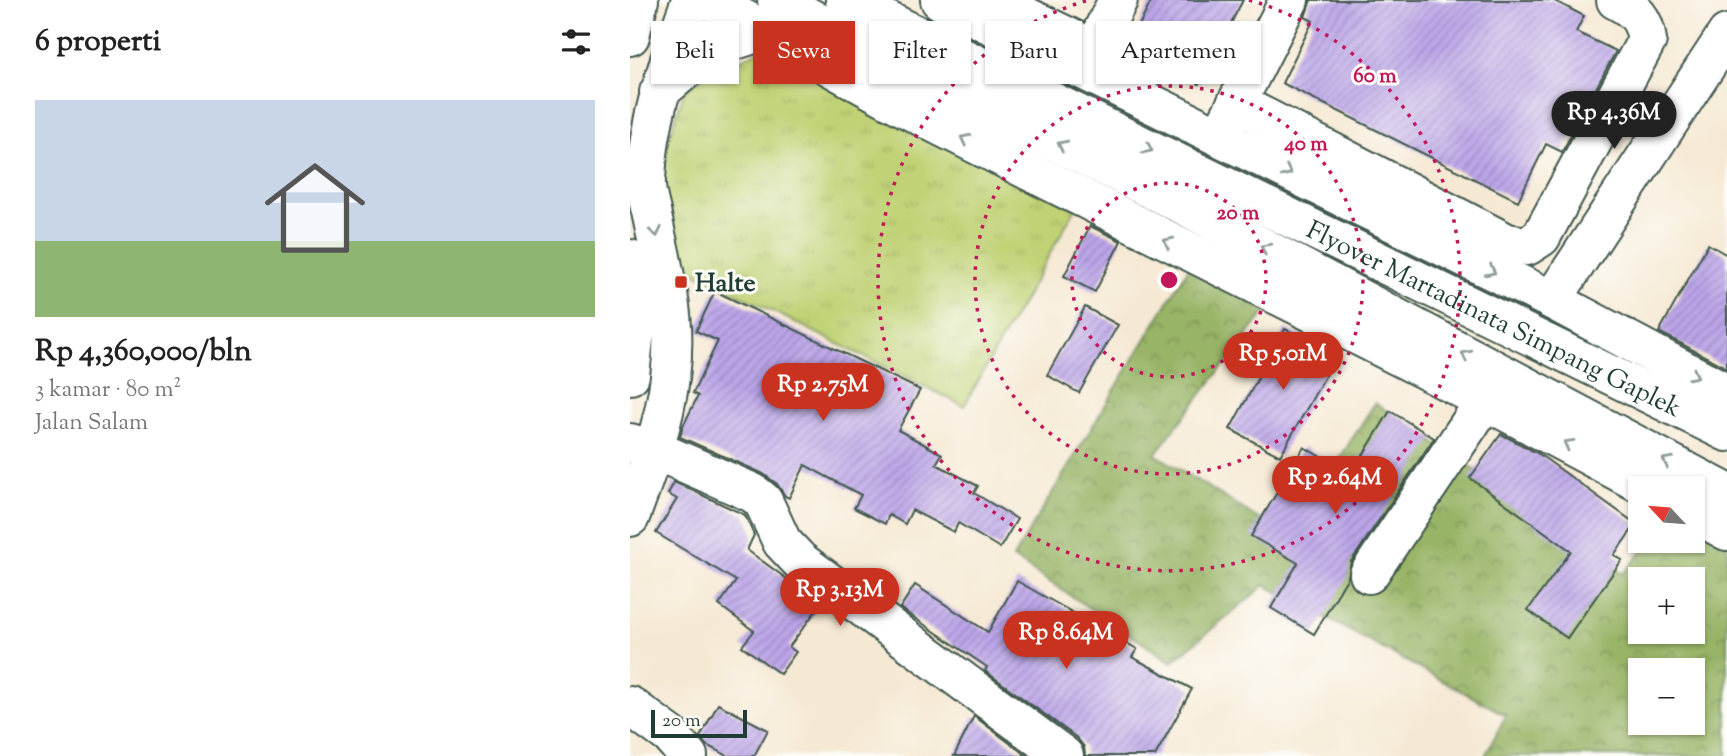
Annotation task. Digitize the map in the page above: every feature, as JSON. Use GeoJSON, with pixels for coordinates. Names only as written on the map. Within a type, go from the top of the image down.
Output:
{"type":"FeatureCollection","features":[{"type":"Feature","properties":{"kind":"main road"},"geometry":{"type":"LineString","coordinates":[[630,36],[639,0]]}},
{"type":"Feature","properties":{"kind":"main road"},"geometry":{"type":"LineString","coordinates":[[630,517],[642,447],[671,377],[673,334],[670,302],[645,184],[649,134],[659,92],[691,0]]}},
{"type":"Feature","properties":{"kind":"main road"},"geometry":{"type":"LineString","coordinates":[[707,0],[773,10],[936,124],[1485,401],[1628,477]]}},
{"type":"Feature","properties":{"kind":"main road","name":"Flyover Martadinata Simpang Gaplek"},"geometry":{"type":"LineString","coordinates":[[845,0],[1727,432]]}},
{"type":"Feature","properties":{"kind":"main road"},"geometry":{"type":"LineString","coordinates":[[940,0],[1088,60]]}},
{"type":"Feature","properties":{"kind":"main road"},"geometry":{"type":"LineString","coordinates":[[992,0],[1219,139],[1552,300],[1727,393]]}},
{"type":"Feature","properties":{"kind":"main road"},"geometry":{"type":"LineString","coordinates":[[1088,60],[1118,0]]}},
{"type":"Feature","properties":{"kind":"main road"},"geometry":{"type":"LineString","coordinates":[[1219,139],[1289,0]]}},
{"type":"Feature","properties":{"kind":"main road"},"geometry":{"type":"LineString","coordinates":[[1237,103],[1507,243],[1527,246],[1541,237],[1647,40],[1645,25],[1635,10],[1616,0]]}},
{"type":"Feature","properties":{"kind":"main road"},"geometry":{"type":"LineString","coordinates":[[659,92],[698,59],[773,10]]}},
{"type":"Feature","properties":{"kind":"main road","name":"Flyover Martadinata Simpang Gaplek"},"geometry":{"type":"LineString","coordinates":[[773,10],[873,52],[1187,207],[1727,494]]}},
{"type":"Feature","properties":{"kind":"main road"},"geometry":{"type":"LineString","coordinates":[[1552,300],[1727,34]]}},
{"type":"Feature","properties":{"kind":"main road"},"geometry":{"type":"LineString","coordinates":[[630,259],[638,303],[630,375]]}},
{"type":"Feature","properties":{"kind":"main road"},"geometry":{"type":"LineString","coordinates":[[1369,574],[1485,401]]}},
{"type":"Feature","properties":{"kind":"main road"},"geometry":{"type":"LineString","coordinates":[[642,447],[753,493],[763,501],[782,542],[800,561],[1064,756]]}},
{"type":"Feature","properties":{"kind":"main road"},"geometry":{"type":"LineString","coordinates":[[1705,519],[1727,531]]}},
{"type":"Feature","properties":{"kind":"main road"},"geometry":{"type":"LineString","coordinates":[[630,706],[670,735],[688,756]]}},
{"type":"Feature","properties":{"kind":"green space"},"geometry":{"type":"Polygon","coordinates":[[[753,54],[753,84],[835,84],[1075,209],[964,406],[685,268],[667,224],[659,169],[684,92],[694,84],[739,84],[739,60],[753,54]]]}},
{"type":"Feature","properties":{"kind":"green space"},"geometry":{"type":"Polygon","coordinates":[[[1189,267],[1270,306],[1155,454],[1289,538],[1375,403],[1623,574],[1628,568],[1628,644],[1705,644],[1705,567],[1629,567],[1641,553],[1705,553],[1705,486],[1727,475],[1727,756],[1485,756],[1506,715],[1265,585],[1172,662],[1013,558],[1189,267]]]}},
{"type":"Feature","properties":{"kind":"building"},"geometry":{"type":"Polygon","coordinates":[[[1152,0],[1243,0],[1232,21],[1141,21],[1152,0]]]}},
{"type":"Feature","properties":{"kind":"building"},"geometry":{"type":"Polygon","coordinates":[[[1311,0],[1553,0],[1584,16],[1576,32],[1616,51],[1562,152],[1546,144],[1518,201],[1282,83],[1313,21],[1305,17],[1311,0]]]}},
{"type":"Feature","properties":{"kind":"building"},"geometry":{"type":"Polygon","coordinates":[[[1090,226],[1121,241],[1095,292],[1064,276],[1090,226]]]}},
{"type":"Feature","properties":{"kind":"building"},"geometry":{"type":"Polygon","coordinates":[[[1708,244],[1727,255],[1727,368],[1659,332],[1708,244]]]}},
{"type":"Feature","properties":{"kind":"building"},"geometry":{"type":"Polygon","coordinates":[[[715,291],[920,390],[898,430],[942,454],[936,464],[978,486],[974,493],[1017,519],[1000,548],[958,523],[954,532],[912,510],[905,524],[889,515],[885,524],[854,508],[861,495],[805,465],[789,498],[777,484],[762,473],[680,437],[698,396],[693,393],[718,341],[696,331],[715,291]]]}},
{"type":"Feature","properties":{"kind":"building"},"geometry":{"type":"Polygon","coordinates":[[[1085,307],[1118,325],[1079,393],[1047,375],[1085,307]]]}},
{"type":"Feature","properties":{"kind":"building"},"geometry":{"type":"Polygon","coordinates":[[[1285,329],[1337,355],[1280,456],[1230,429],[1285,329]]]}},
{"type":"Feature","properties":{"kind":"building"},"geometry":{"type":"Polygon","coordinates":[[[1390,411],[1434,438],[1351,562],[1348,577],[1314,634],[1271,608],[1298,563],[1251,536],[1304,447],[1351,475],[1390,411]]]}},
{"type":"Feature","properties":{"kind":"building"},"geometry":{"type":"Polygon","coordinates":[[[1501,434],[1539,454],[1628,518],[1628,535],[1614,555],[1622,560],[1567,638],[1528,610],[1571,551],[1470,478],[1501,434]]]}},
{"type":"Feature","properties":{"kind":"building"},"geometry":{"type":"Polygon","coordinates":[[[674,482],[745,515],[754,535],[747,550],[821,604],[789,647],[796,652],[780,674],[742,646],[754,631],[719,605],[736,581],[656,533],[677,499],[668,494],[674,482]]]}},
{"type":"Feature","properties":{"kind":"building"},"geometry":{"type":"Polygon","coordinates":[[[1017,581],[1137,649],[1132,657],[1192,689],[1155,756],[1085,756],[1084,747],[1077,738],[985,671],[987,667],[900,608],[915,585],[988,632],[1017,581]]]}},
{"type":"Feature","properties":{"kind":"building"},"geometry":{"type":"Polygon","coordinates":[[[718,704],[768,730],[754,756],[728,756],[706,745],[700,737],[718,704]]]}},
{"type":"Feature","properties":{"kind":"building"},"geometry":{"type":"Polygon","coordinates":[[[974,716],[1027,756],[954,756],[974,716]]]}},
{"type":"Feature","properties":{"kind":"place","name":"Halte"},"geometry":{"type":"Point","coordinates":[681,282]}}]}
